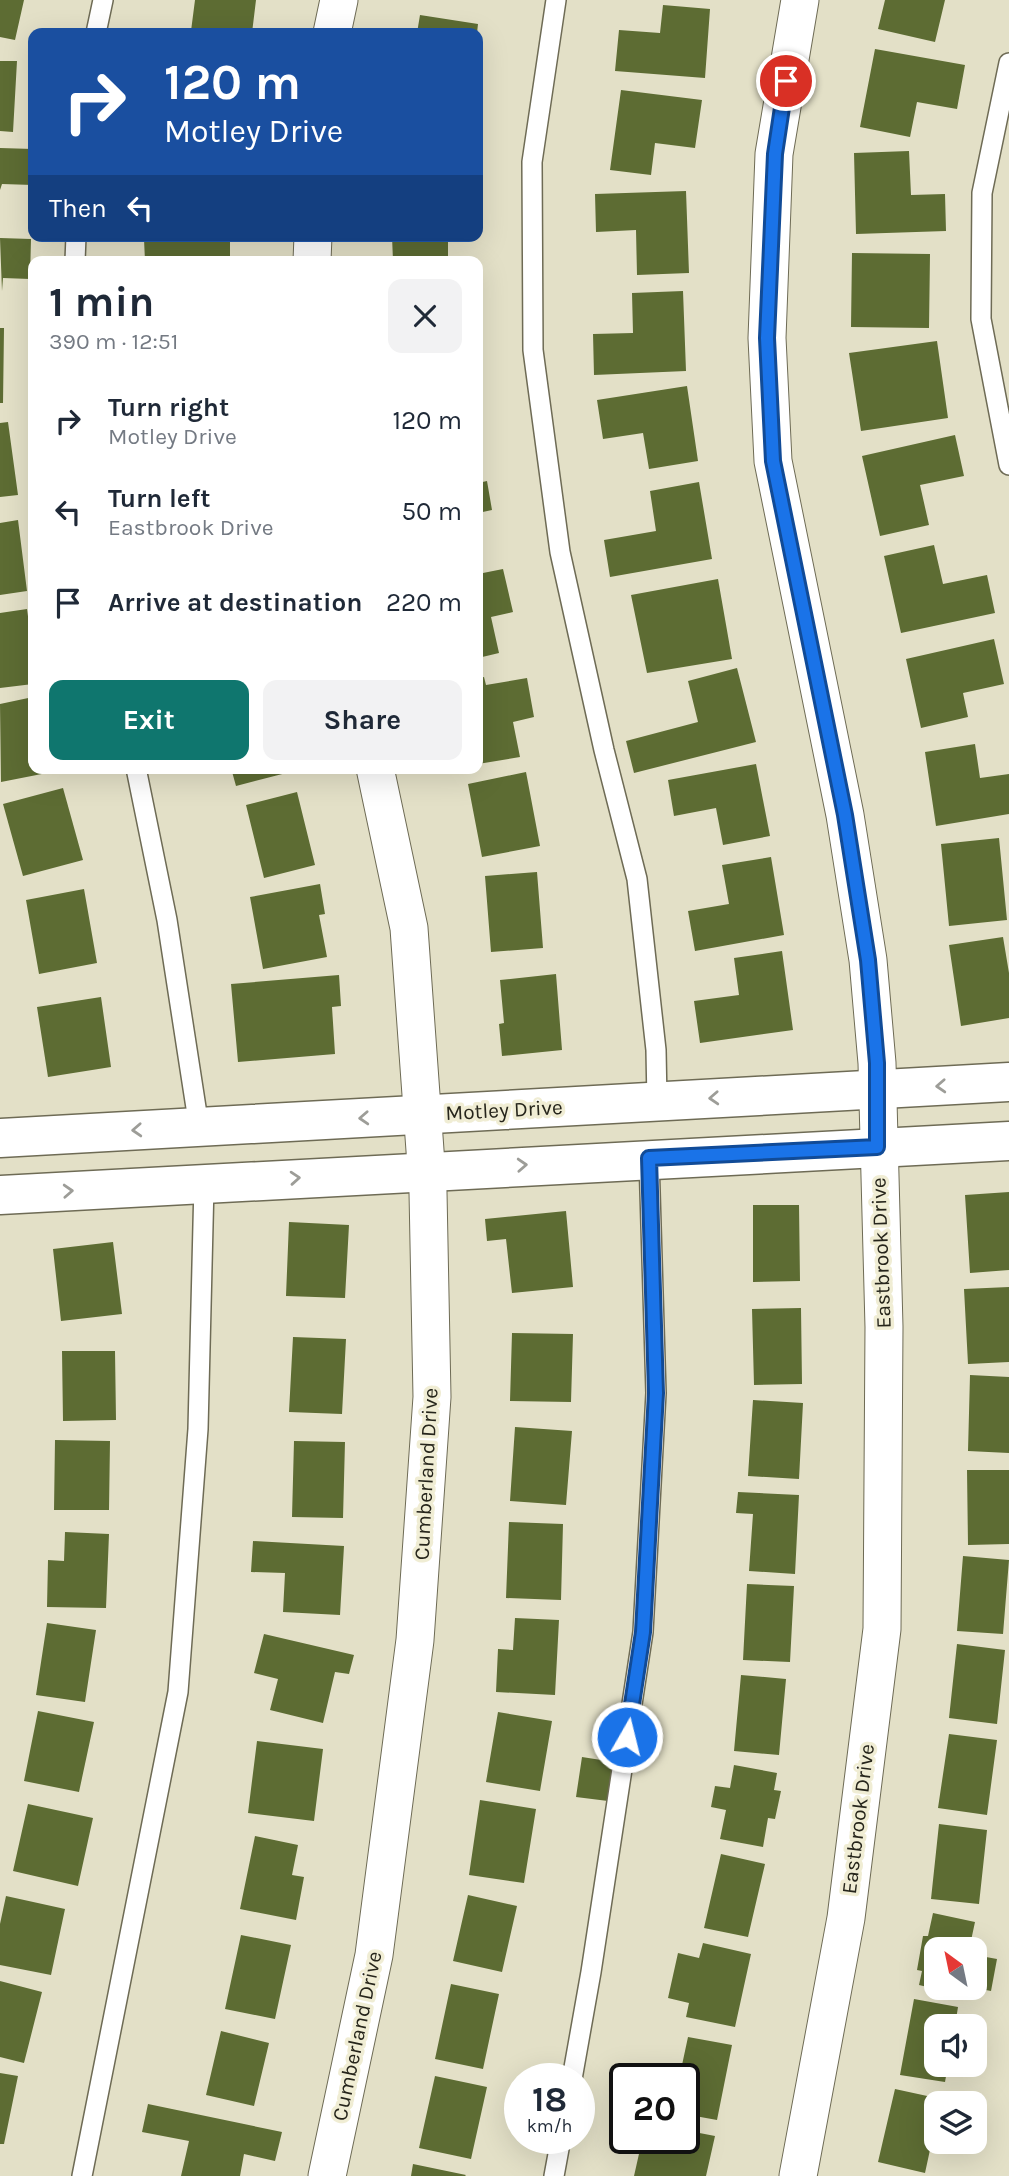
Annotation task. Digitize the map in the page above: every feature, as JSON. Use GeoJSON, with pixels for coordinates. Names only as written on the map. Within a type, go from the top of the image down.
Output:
{"type":"FeatureCollection","features":[{"type":"Feature","properties":{"kind":"main road","name":"Motley Drive"},"geometry":{"type":"LineString","coordinates":[[0,1138],[1009,1082]]}},
{"type":"Feature","properties":{"kind":"main road"},"geometry":{"type":"LineString","coordinates":[[0,1195],[649,1158],[1009,1141]]}},
{"type":"Feature","properties":{"kind":"street"},"geometry":{"type":"LineString","coordinates":[[333,28],[339,0]]}},
{"type":"Feature","properties":{"kind":"street","name":"Eastbrook Drive"},"geometry":{"type":"LineString","coordinates":[[798,2176],[846,1919],[882,1629],[884,1327],[877,1089],[868,960],[845,815],[773,461],[767,338],[775,154],[800,0]]}},
{"type":"Feature","properties":{"kind":"street","name":"Cumberland Drive"},"geometry":{"type":"LineString","coordinates":[[327,2176],[374,1955],[415,1640],[432,1398],[424,1115],[409,928],[376,774]]}},
{"type":"Feature","properties":{"kind":"lane"},"geometry":{"type":"LineString","coordinates":[[97,28],[103,0]]}},
{"type":"Feature","properties":{"kind":"lane"},"geometry":{"type":"LineString","coordinates":[[556,0],[532,162],[533,351],[560,552],[604,750],[637,879],[656,1050],[657,1102]]}},
{"type":"Feature","properties":{"kind":"lane"},"geometry":{"type":"LineString","coordinates":[[1009,62],[982,192],[981,319],[1009,465]]}},
{"type":"Feature","properties":{"kind":"lane"},"geometry":{"type":"LineString","coordinates":[[137,774],[167,920],[199,1127]]}},
{"type":"Feature","properties":{"kind":"lane"},"geometry":{"type":"LineString","coordinates":[[575,2063],[643,1632],[656,1393],[649,1158]]}},
{"type":"Feature","properties":{"kind":"lane"},"geometry":{"type":"LineString","coordinates":[[82,2176],[178,1692],[198,1429],[204,1184]]}},
{"type":"Feature","properties":{"kind":"lane"},"geometry":{"type":"LineString","coordinates":[[554,2176],[558,2154]]}},
{"type":"Feature","properties":{"kind":"building"},"geometry":{"type":"Polygon","coordinates":[[[0,0],[24,0],[15,40],[0,37],[0,0]]]}},
{"type":"Feature","properties":{"kind":"building"},"geometry":{"type":"Polygon","coordinates":[[[195,0],[256,0],[253,28],[191,28],[195,0]]]}},
{"type":"Feature","properties":{"kind":"building"},"geometry":{"type":"Polygon","coordinates":[[[885,0],[945,0],[935,42],[878,29],[885,0]]]}},
{"type":"Feature","properties":{"kind":"building"},"geometry":{"type":"Polygon","coordinates":[[[663,5],[710,9],[705,78],[615,71],[619,30],[660,33],[663,5]]]}},
{"type":"Feature","properties":{"kind":"building"},"geometry":{"type":"Polygon","coordinates":[[[420,15],[478,24],[478,28],[418,28],[420,15]]]}},
{"type":"Feature","properties":{"kind":"building"},"geometry":{"type":"Polygon","coordinates":[[[875,49],[965,65],[957,109],[917,102],[910,137],[860,127],[875,49]]]}},
{"type":"Feature","properties":{"kind":"building"},"geometry":{"type":"Polygon","coordinates":[[[0,61],[17,61],[13,132],[0,131],[0,61]]]}},
{"type":"Feature","properties":{"kind":"building"},"geometry":{"type":"Polygon","coordinates":[[[621,90],[702,100],[695,148],[655,143],[651,175],[610,170],[621,90]]]}},
{"type":"Feature","properties":{"kind":"building"},"geometry":{"type":"Polygon","coordinates":[[[0,148],[28,149],[28,185],[2,184],[0,190],[0,148]]]}},
{"type":"Feature","properties":{"kind":"building"},"geometry":{"type":"Polygon","coordinates":[[[909,151],[911,195],[945,194],[946,231],[856,234],[854,153],[909,151]]]}},
{"type":"Feature","properties":{"kind":"building"},"geometry":{"type":"Polygon","coordinates":[[[686,191],[689,273],[637,275],[636,230],[596,232],[595,194],[686,191]]]}},
{"type":"Feature","properties":{"kind":"building"},"geometry":{"type":"Polygon","coordinates":[[[0,238],[28,239],[28,242],[31,242],[28,279],[3,278],[2,291],[0,238]]]}},
{"type":"Feature","properties":{"kind":"building"},"geometry":{"type":"Polygon","coordinates":[[[144,242],[230,242],[230,256],[145,256],[144,242]]]}},
{"type":"Feature","properties":{"kind":"building"},"geometry":{"type":"Polygon","coordinates":[[[392,242],[448,242],[448,256],[393,256],[392,242]]]}},
{"type":"Feature","properties":{"kind":"building"},"geometry":{"type":"Polygon","coordinates":[[[852,253],[930,254],[929,328],[851,327],[852,253]]]}},
{"type":"Feature","properties":{"kind":"building"},"geometry":{"type":"Polygon","coordinates":[[[683,291],[686,371],[594,375],[593,334],[633,333],[632,293],[683,291]]]}},
{"type":"Feature","properties":{"kind":"building"},"geometry":{"type":"Polygon","coordinates":[[[0,328],[4,328],[3,403],[0,403],[0,328]]]}},
{"type":"Feature","properties":{"kind":"building"},"geometry":{"type":"Polygon","coordinates":[[[937,341],[948,418],[861,431],[849,353],[937,341]]]}},
{"type":"Feature","properties":{"kind":"building"},"geometry":{"type":"Polygon","coordinates":[[[687,386],[698,461],[649,469],[643,433],[603,439],[597,400],[687,386]]]}},
{"type":"Feature","properties":{"kind":"building"},"geometry":{"type":"Polygon","coordinates":[[[8,422],[18,495],[0,497],[0,423],[8,422]]]}},
{"type":"Feature","properties":{"kind":"building"},"geometry":{"type":"Polygon","coordinates":[[[955,435],[964,476],[920,485],[929,525],[880,536],[862,456],[955,435]]]}},
{"type":"Feature","properties":{"kind":"building"},"geometry":{"type":"Polygon","coordinates":[[[487,481],[492,510],[483,512],[483,482],[487,481]]]}},
{"type":"Feature","properties":{"kind":"building"},"geometry":{"type":"Polygon","coordinates":[[[699,482],[712,559],[610,577],[604,540],[656,531],[650,491],[699,482]]]}},
{"type":"Feature","properties":{"kind":"building"},"geometry":{"type":"Polygon","coordinates":[[[18,520],[27,591],[0,595],[0,523],[18,520]]]}},
{"type":"Feature","properties":{"kind":"building"},"geometry":{"type":"Polygon","coordinates":[[[934,545],[943,584],[987,575],[995,613],[901,633],[884,556],[934,545]]]}},
{"type":"Feature","properties":{"kind":"building"},"geometry":{"type":"Polygon","coordinates":[[[503,569],[513,612],[491,617],[499,653],[483,657],[483,573],[503,569]]]}},
{"type":"Feature","properties":{"kind":"building"},"geometry":{"type":"Polygon","coordinates":[[[718,579],[732,659],[647,673],[631,595],[718,579]]]}},
{"type":"Feature","properties":{"kind":"building"},"geometry":{"type":"Polygon","coordinates":[[[27,609],[28,685],[0,688],[0,613],[27,609]]]}},
{"type":"Feature","properties":{"kind":"building"},"geometry":{"type":"Polygon","coordinates":[[[994,639],[1004,684],[963,693],[968,717],[921,728],[906,659],[994,639]]]}},
{"type":"Feature","properties":{"kind":"building"},"geometry":{"type":"Polygon","coordinates":[[[737,668],[756,742],[634,773],[626,741],[698,722],[688,681],[737,668]]]}},
{"type":"Feature","properties":{"kind":"building"},"geometry":{"type":"Polygon","coordinates":[[[483,677],[486,685],[527,678],[534,717],[513,722],[520,757],[483,763],[483,677]]]}},
{"type":"Feature","properties":{"kind":"building"},"geometry":{"type":"Polygon","coordinates":[[[28,698],[28,774],[42,774],[1,782],[0,704],[28,698]]]}},
{"type":"Feature","properties":{"kind":"building"},"geometry":{"type":"Polygon","coordinates":[[[975,744],[980,778],[1009,774],[1009,814],[936,826],[925,752],[975,744]]]}},
{"type":"Feature","properties":{"kind":"building"},"geometry":{"type":"Polygon","coordinates":[[[756,764],[770,836],[723,845],[716,808],[674,816],[668,780],[756,764]]]}},
{"type":"Feature","properties":{"kind":"building"},"geometry":{"type":"Polygon","coordinates":[[[526,772],[540,846],[482,857],[468,784],[526,772]]]}},
{"type":"Feature","properties":{"kind":"building"},"geometry":{"type":"Polygon","coordinates":[[[233,774],[282,774],[236,786],[233,774]]]}},
{"type":"Feature","properties":{"kind":"building"},"geometry":{"type":"Polygon","coordinates":[[[63,788],[83,860],[23,876],[3,804],[63,788]]]}},
{"type":"Feature","properties":{"kind":"building"},"geometry":{"type":"Polygon","coordinates":[[[297,792],[315,865],[264,878],[246,805],[297,792]]]}},
{"type":"Feature","properties":{"kind":"building"},"geometry":{"type":"Polygon","coordinates":[[[999,838],[1007,920],[949,926],[941,844],[999,838]]]}},
{"type":"Feature","properties":{"kind":"building"},"geometry":{"type":"Polygon","coordinates":[[[771,857],[784,935],[695,951],[688,911],[729,904],[722,865],[771,857]]]}},
{"type":"Feature","properties":{"kind":"building"},"geometry":{"type":"Polygon","coordinates":[[[537,872],[543,948],[491,952],[485,876],[537,872]]]}},
{"type":"Feature","properties":{"kind":"building"},"geometry":{"type":"Polygon","coordinates":[[[320,884],[325,914],[319,915],[327,957],[263,969],[250,897],[320,884]]]}},
{"type":"Feature","properties":{"kind":"building"},"geometry":{"type":"Polygon","coordinates":[[[84,889],[97,963],[39,974],[26,900],[84,889]]]}},
{"type":"Feature","properties":{"kind":"building"},"geometry":{"type":"Polygon","coordinates":[[[1003,937],[1009,973],[1009,1018],[961,1026],[949,945],[1003,937]]]}},
{"type":"Feature","properties":{"kind":"building"},"geometry":{"type":"Polygon","coordinates":[[[782,951],[793,1030],[700,1043],[694,1001],[739,995],[734,958],[782,951]]]}},
{"type":"Feature","properties":{"kind":"building"},"geometry":{"type":"Polygon","coordinates":[[[556,974],[562,1050],[502,1056],[499,1024],[504,1023],[500,980],[556,974]]]}},
{"type":"Feature","properties":{"kind":"building"},"geometry":{"type":"Polygon","coordinates":[[[339,975],[341,1006],[332,1007],[335,1054],[238,1062],[231,984],[339,975]]]}},
{"type":"Feature","properties":{"kind":"building"},"geometry":{"type":"Polygon","coordinates":[[[101,997],[111,1067],[48,1077],[37,1007],[101,997]]]}},
{"type":"Feature","properties":{"kind":"building"},"geometry":{"type":"Polygon","coordinates":[[[1009,1192],[1009,1270],[970,1273],[965,1195],[1009,1192]]]}},
{"type":"Feature","properties":{"kind":"building"},"geometry":{"type":"Polygon","coordinates":[[[753,1205],[799,1205],[800,1281],[753,1282],[753,1205]]]}},
{"type":"Feature","properties":{"kind":"building"},"geometry":{"type":"Polygon","coordinates":[[[566,1211],[573,1287],[512,1293],[506,1239],[487,1241],[485,1219],[566,1211]]]}},
{"type":"Feature","properties":{"kind":"building"},"geometry":{"type":"Polygon","coordinates":[[[289,1222],[349,1225],[345,1298],[286,1296],[289,1222]]]}},
{"type":"Feature","properties":{"kind":"building"},"geometry":{"type":"Polygon","coordinates":[[[113,1242],[122,1314],[61,1321],[53,1249],[113,1242]]]}},
{"type":"Feature","properties":{"kind":"building"},"geometry":{"type":"Polygon","coordinates":[[[1009,1287],[1009,1362],[968,1364],[964,1289],[1009,1287]]]}},
{"type":"Feature","properties":{"kind":"building"},"geometry":{"type":"Polygon","coordinates":[[[801,1308],[802,1384],[754,1385],[752,1309],[801,1308]]]}},
{"type":"Feature","properties":{"kind":"building"},"geometry":{"type":"Polygon","coordinates":[[[512,1333],[573,1334],[571,1402],[510,1401],[512,1333]]]}},
{"type":"Feature","properties":{"kind":"building"},"geometry":{"type":"Polygon","coordinates":[[[293,1337],[346,1339],[342,1414],[289,1412],[293,1337]]]}},
{"type":"Feature","properties":{"kind":"building"},"geometry":{"type":"Polygon","coordinates":[[[62,1351],[115,1351],[116,1420],[63,1421],[62,1351]]]}},
{"type":"Feature","properties":{"kind":"building"},"geometry":{"type":"Polygon","coordinates":[[[970,1375],[1009,1377],[1009,1453],[968,1451],[970,1375]]]}},
{"type":"Feature","properties":{"kind":"building"},"geometry":{"type":"Polygon","coordinates":[[[753,1400],[803,1403],[799,1479],[748,1476],[753,1400]]]}},
{"type":"Feature","properties":{"kind":"building"},"geometry":{"type":"Polygon","coordinates":[[[515,1427],[572,1431],[566,1505],[510,1501],[515,1427]]]}},
{"type":"Feature","properties":{"kind":"building"},"geometry":{"type":"Polygon","coordinates":[[[55,1440],[110,1441],[109,1510],[54,1510],[55,1440]]]}},
{"type":"Feature","properties":{"kind":"building"},"geometry":{"type":"Polygon","coordinates":[[[294,1441],[345,1442],[343,1518],[292,1517],[294,1441]]]}},
{"type":"Feature","properties":{"kind":"building"},"geometry":{"type":"Polygon","coordinates":[[[967,1470],[1009,1470],[1009,1544],[968,1545],[967,1470]]]}},
{"type":"Feature","properties":{"kind":"building"},"geometry":{"type":"Polygon","coordinates":[[[738,1492],[799,1495],[795,1574],[749,1571],[753,1514],[736,1513],[738,1492]]]}},
{"type":"Feature","properties":{"kind":"building"},"geometry":{"type":"Polygon","coordinates":[[[509,1522],[563,1524],[561,1600],[506,1598],[509,1522]]]}},
{"type":"Feature","properties":{"kind":"building"},"geometry":{"type":"Polygon","coordinates":[[[65,1532],[109,1534],[106,1608],[47,1607],[48,1560],[64,1561],[65,1532]]]}},
{"type":"Feature","properties":{"kind":"building"},"geometry":{"type":"Polygon","coordinates":[[[253,1541],[344,1546],[340,1615],[283,1612],[285,1573],[251,1572],[253,1541]]]}},
{"type":"Feature","properties":{"kind":"building"},"geometry":{"type":"Polygon","coordinates":[[[963,1556],[1009,1560],[1003,1634],[957,1631],[963,1556]]]}},
{"type":"Feature","properties":{"kind":"building"},"geometry":{"type":"Polygon","coordinates":[[[747,1584],[794,1586],[790,1662],[743,1660],[747,1584]]]}},
{"type":"Feature","properties":{"kind":"building"},"geometry":{"type":"Polygon","coordinates":[[[515,1618],[559,1620],[555,1695],[496,1692],[498,1649],[513,1650],[515,1618]]]}},
{"type":"Feature","properties":{"kind":"building"},"geometry":{"type":"Polygon","coordinates":[[[47,1623],[96,1630],[85,1702],[36,1695],[47,1623]]]}},
{"type":"Feature","properties":{"kind":"building"},"geometry":{"type":"Polygon","coordinates":[[[264,1634],[354,1655],[349,1674],[335,1672],[323,1723],[270,1710],[278,1679],[254,1673],[264,1634]]]}},
{"type":"Feature","properties":{"kind":"building"},"geometry":{"type":"Polygon","coordinates":[[[957,1644],[1005,1650],[997,1724],[949,1718],[957,1644]]]}},
{"type":"Feature","properties":{"kind":"building"},"geometry":{"type":"Polygon","coordinates":[[[741,1675],[786,1679],[779,1755],[734,1751],[741,1675]]]}},
{"type":"Feature","properties":{"kind":"building"},"geometry":{"type":"Polygon","coordinates":[[[38,1711],[94,1722],[79,1792],[24,1781],[38,1711]]]}},
{"type":"Feature","properties":{"kind":"building"},"geometry":{"type":"Polygon","coordinates":[[[498,1712],[552,1721],[540,1791],[486,1782],[498,1712]]]}},
{"type":"Feature","properties":{"kind":"building"},"geometry":{"type":"Polygon","coordinates":[[[949,1734],[997,1740],[987,1815],[938,1808],[949,1734]]]}},
{"type":"Feature","properties":{"kind":"building"},"geometry":{"type":"Polygon","coordinates":[[[257,1741],[323,1749],[314,1821],[248,1813],[257,1741]]]}},
{"type":"Feature","properties":{"kind":"building"},"geometry":{"type":"Polygon","coordinates":[[[582,1757],[614,1762],[608,1801],[576,1797],[582,1757]]]}},
{"type":"Feature","properties":{"kind":"building"},"geometry":{"type":"Polygon","coordinates":[[[734,1765],[777,1773],[774,1790],[781,1791],[775,1819],[768,1818],[763,1847],[720,1839],[726,1810],[711,1807],[715,1786],[730,1788],[734,1765]]]}},
{"type":"Feature","properties":{"kind":"building"},"geometry":{"type":"Polygon","coordinates":[[[480,1800],[536,1809],[524,1883],[469,1875],[480,1800]]]}},
{"type":"Feature","properties":{"kind":"building"},"geometry":{"type":"Polygon","coordinates":[[[28,1804],[93,1818],[78,1886],[13,1871],[28,1804]]]}},
{"type":"Feature","properties":{"kind":"building"},"geometry":{"type":"Polygon","coordinates":[[[939,1824],[987,1830],[979,1904],[931,1899],[939,1824]]]}},
{"type":"Feature","properties":{"kind":"building"},"geometry":{"type":"Polygon","coordinates":[[[255,1836],[298,1845],[292,1875],[304,1877],[296,1920],[240,1909],[255,1836]]]}},
{"type":"Feature","properties":{"kind":"building"},"geometry":{"type":"Polygon","coordinates":[[[721,1854],[765,1864],[748,1937],[704,1928],[721,1854]]]}},
{"type":"Feature","properties":{"kind":"building"},"geometry":{"type":"Polygon","coordinates":[[[468,1895],[517,1906],[502,1972],[453,1961],[468,1895]]]}},
{"type":"Feature","properties":{"kind":"building"},"geometry":{"type":"Polygon","coordinates":[[[6,1896],[65,1909],[51,1975],[0,1965],[0,1924],[6,1896]]]}},
{"type":"Feature","properties":{"kind":"building"},"geometry":{"type":"Polygon","coordinates":[[[933,1913],[975,1922],[972,1937],[924,1937],[924,1986],[919,1985],[922,1971],[917,1970],[923,1936],[928,1936],[933,1913]]]}},
{"type":"Feature","properties":{"kind":"building"},"geometry":{"type":"Polygon","coordinates":[[[241,1935],[291,1945],[275,2019],[225,2009],[241,1935]]]}},
{"type":"Feature","properties":{"kind":"building"},"geometry":{"type":"Polygon","coordinates":[[[703,1943],[751,1954],[735,2027],[686,2017],[689,2003],[668,1998],[678,1953],[699,1958],[703,1943]]]}},
{"type":"Feature","properties":{"kind":"building"},"geometry":{"type":"Polygon","coordinates":[[[987,1957],[997,1959],[991,1991],[987,1990],[987,1957]]]}},
{"type":"Feature","properties":{"kind":"building"},"geometry":{"type":"Polygon","coordinates":[[[0,1981],[42,1992],[24,2063],[0,2057],[0,1981]]]}},
{"type":"Feature","properties":{"kind":"building"},"geometry":{"type":"Polygon","coordinates":[[[451,1984],[499,1994],[483,2069],[435,2059],[451,1984]]]}},
{"type":"Feature","properties":{"kind":"building"},"geometry":{"type":"Polygon","coordinates":[[[914,1999],[958,2007],[957,2014],[924,2014],[924,2077],[946,2077],[945,2082],[900,2075],[914,1999]]]}},
{"type":"Feature","properties":{"kind":"building"},"geometry":{"type":"Polygon","coordinates":[[[221,2031],[269,2043],[254,2106],[206,2095],[221,2031]]]}},
{"type":"Feature","properties":{"kind":"building"},"geometry":{"type":"Polygon","coordinates":[[[688,2037],[732,2045],[717,2120],[700,2117],[700,2063],[682,2063],[688,2037]]]}},
{"type":"Feature","properties":{"kind":"building"},"geometry":{"type":"Polygon","coordinates":[[[0,2073],[18,2076],[4,2144],[0,2144],[0,2073]]]}},
{"type":"Feature","properties":{"kind":"building"},"geometry":{"type":"Polygon","coordinates":[[[435,2076],[487,2087],[471,2159],[419,2148],[435,2076]]]}},
{"type":"Feature","properties":{"kind":"building"},"geometry":{"type":"Polygon","coordinates":[[[895,2089],[924,2095],[924,2154],[929,2154],[925,2173],[878,2162],[895,2089]]]}},
{"type":"Feature","properties":{"kind":"building"},"geometry":{"type":"Polygon","coordinates":[[[148,2104],[282,2132],[275,2161],[244,2154],[240,2176],[181,2176],[189,2141],[142,2132],[148,2104]]]}},
{"type":"Feature","properties":{"kind":"building"},"geometry":{"type":"Polygon","coordinates":[[[700,2133],[715,2136],[706,2176],[634,2176],[639,2154],[700,2154],[700,2133]]]}},
{"type":"Feature","properties":{"kind":"building"},"geometry":{"type":"Polygon","coordinates":[[[413,2164],[466,2175],[411,2176],[413,2164]]]}},
{"type":"Feature","properties":{"kind":"route"},"geometry":{"type":"LineString","coordinates":[[627,1737],[643,1632],[656,1393],[649,1158],[877,1147],[877,1063],[868,960],[845,815],[773,461],[767,338],[775,154],[786,81]]}}]}
